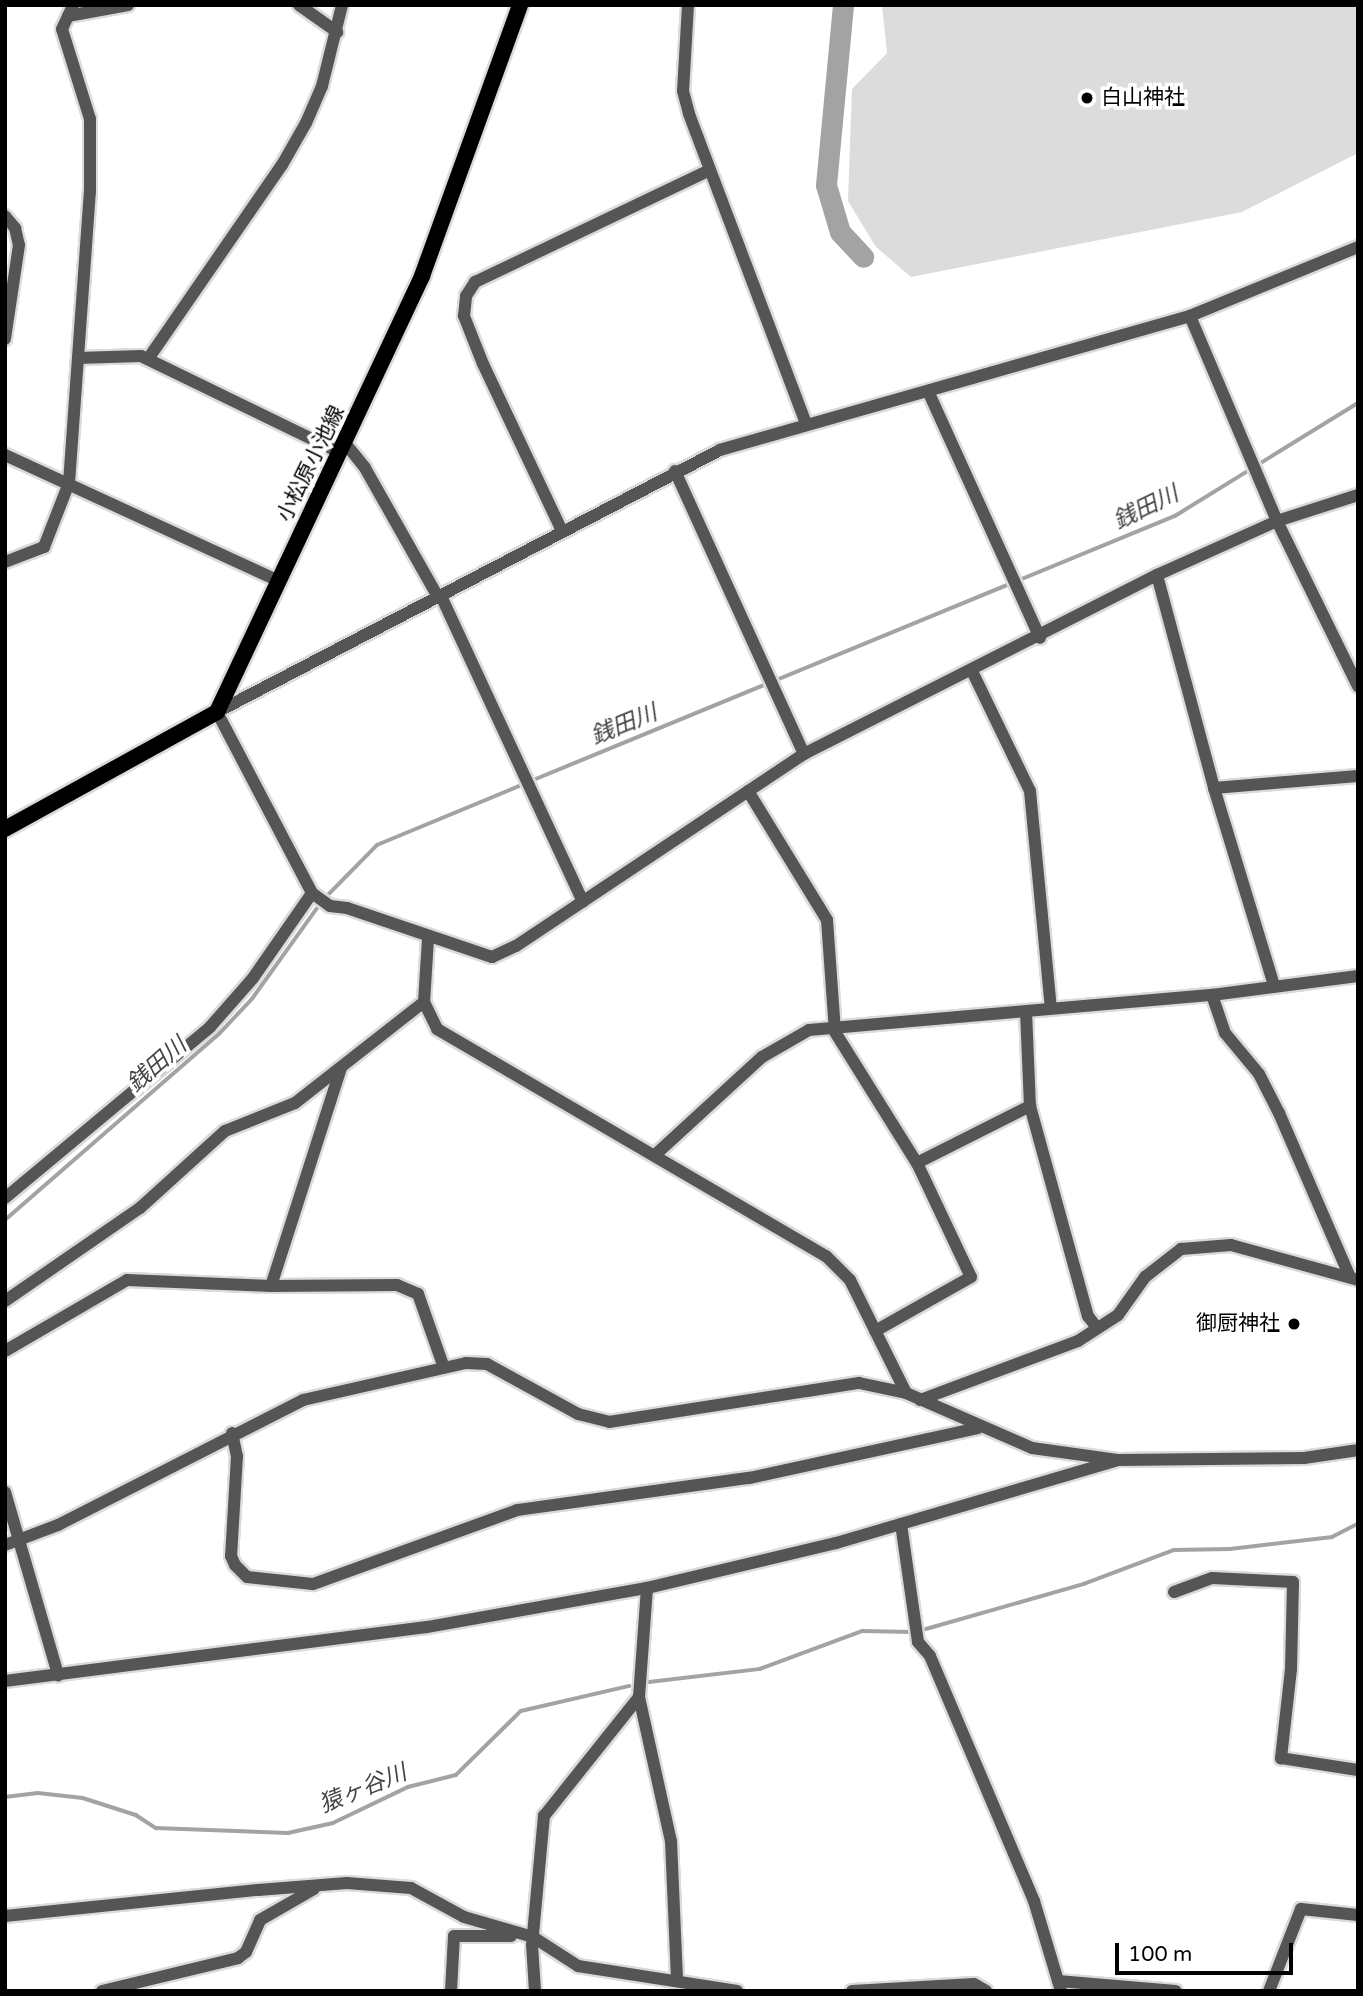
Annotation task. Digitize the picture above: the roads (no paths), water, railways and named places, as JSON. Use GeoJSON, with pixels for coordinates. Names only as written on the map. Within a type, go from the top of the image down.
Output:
{"type":"FeatureCollection","features":[{"type":"Feature","properties":{"kind":"main road","name":"小松原小池線"},"geometry":{"type":"LineString","coordinates":[[217,712],[422,275],[520,5]]}},
{"type":"Feature","properties":{"kind":"main road"},"geometry":{"type":"LineString","coordinates":[[5,829],[217,712]]}},
{"type":"Feature","properties":{"kind":"street"},"geometry":{"type":"LineString","coordinates":[[5,562],[44,547],[69,483],[90,192],[90,119],[63,39],[70,10],[128,5]]}},
{"type":"Feature","properties":{"kind":"street"},"geometry":{"type":"LineString","coordinates":[[299,5],[337,32]]}},
{"type":"Feature","properties":{"kind":"street"},"geometry":{"type":"LineString","coordinates":[[148,359],[282,165],[318,97],[342,5]]}},
{"type":"Feature","properties":{"kind":"street"},"geometry":{"type":"LineString","coordinates":[[688,5],[683,91],[806,424]]}},
{"type":"Feature","properties":{"kind":"street"},"geometry":{"type":"LineString","coordinates":[[562,531],[483,364],[464,316],[466,296],[475,282],[710,170]]}},
{"type":"Feature","properties":{"kind":"street"},"geometry":{"type":"LineString","coordinates":[[5,216],[15,228],[19,245],[5,339]]}},
{"type":"Feature","properties":{"kind":"street"},"geometry":{"type":"LineString","coordinates":[[1358,247],[1190,316],[720,450],[675,471],[217,712],[312,893],[330,906],[347,908],[428,939],[492,957],[505,953],[804,754],[1040,638],[1157,575],[1278,521],[1358,495]]}},
{"type":"Feature","properties":{"kind":"street"},"geometry":{"type":"LineString","coordinates":[[1190,316],[1278,521],[1358,686]]}},
{"type":"Feature","properties":{"kind":"street"},"geometry":{"type":"LineString","coordinates":[[78,358],[148,359],[342,448],[365,468],[439,597],[583,902]]}},
{"type":"Feature","properties":{"kind":"street"},"geometry":{"type":"LineString","coordinates":[[928,391],[1040,638]]}},
{"type":"Feature","properties":{"kind":"street"},"geometry":{"type":"LineString","coordinates":[[5,455],[279,580]]}},
{"type":"Feature","properties":{"kind":"street"},"geometry":{"type":"LineString","coordinates":[[675,471],[804,754]]}},
{"type":"Feature","properties":{"kind":"street"},"geometry":{"type":"LineString","coordinates":[[1157,575],[1214,788],[1274,986]]}},
{"type":"Feature","properties":{"kind":"street"},"geometry":{"type":"LineString","coordinates":[[972,671],[1030,791],[1051,1008]]}},
{"type":"Feature","properties":{"kind":"street"},"geometry":{"type":"LineString","coordinates":[[1214,788],[1358,776]]}},
{"type":"Feature","properties":{"kind":"street"},"geometry":{"type":"LineString","coordinates":[[748,791],[827,920],[834,1028],[917,1163],[971,1277],[875,1331]]}},
{"type":"Feature","properties":{"kind":"street"},"geometry":{"type":"LineString","coordinates":[[5,1198],[210,1027],[253,978],[312,893]]}},
{"type":"Feature","properties":{"kind":"street"},"geometry":{"type":"LineString","coordinates":[[428,939],[424,1003],[437,1029],[826,1256],[850,1280],[906,1393]]}},
{"type":"Feature","properties":{"kind":"street"},"geometry":{"type":"LineString","coordinates":[[655,1155],[762,1056],[809,1030],[1212,995],[1358,976]]}},
{"type":"Feature","properties":{"kind":"street"},"geometry":{"type":"LineString","coordinates":[[1212,995],[1225,1033],[1259,1074],[1279,1113],[1354,1278]]}},
{"type":"Feature","properties":{"kind":"street"},"geometry":{"type":"LineString","coordinates":[[5,1301],[140,1208],[225,1131],[295,1103],[424,1003]]}},
{"type":"Feature","properties":{"kind":"street"},"geometry":{"type":"LineString","coordinates":[[1026,1010],[1030,1106],[1088,1316],[1097,1328]]}},
{"type":"Feature","properties":{"kind":"street"},"geometry":{"type":"LineString","coordinates":[[271,1286],[341,1068]]}},
{"type":"Feature","properties":{"kind":"street"},"geometry":{"type":"LineString","coordinates":[[917,1163],[1030,1106]]}},
{"type":"Feature","properties":{"kind":"street"},"geometry":{"type":"LineString","coordinates":[[920,1400],[1059,1351],[1118,1315],[1156,1267],[1181,1249],[1207,1244],[1231,1245],[1354,1278]]}},
{"type":"Feature","properties":{"kind":"street"},"geometry":{"type":"LineString","coordinates":[[5,1351],[127,1280],[271,1286],[397,1284],[413,1289],[426,1311],[444,1368]]}},
{"type":"Feature","properties":{"kind":"street"},"geometry":{"type":"LineString","coordinates":[[5,1545],[58,1525],[232,1433],[303,1400],[444,1368],[487,1364],[578,1414],[608,1422],[844,1382],[906,1393],[978,1428],[1032,1448],[1119,1460],[1304,1458],[1358,1450]]}},
{"type":"Feature","properties":{"kind":"street"},"geometry":{"type":"LineString","coordinates":[[232,1433],[237,1456],[231,1546],[234,1565],[247,1577],[313,1584],[517,1510],[748,1478],[978,1428]]}},
{"type":"Feature","properties":{"kind":"street"},"geometry":{"type":"LineString","coordinates":[[5,1681],[427,1627],[648,1588],[901,1524],[1119,1460]]}},
{"type":"Feature","properties":{"kind":"street"},"geometry":{"type":"LineString","coordinates":[[5,1492],[58,1675]]}},
{"type":"Feature","properties":{"kind":"street"},"geometry":{"type":"LineString","coordinates":[[901,1524],[918,1643],[930,1656],[1034,1902],[1059,1986],[1175,1991]]}},
{"type":"Feature","properties":{"kind":"street"},"geometry":{"type":"LineString","coordinates":[[1174,1592],[1212,1578],[1293,1582],[1291,1669],[1281,1758],[1358,1770]]}},
{"type":"Feature","properties":{"kind":"street"},"geometry":{"type":"LineString","coordinates":[[648,1588],[639,1697],[671,1841],[677,1981]]}},
{"type":"Feature","properties":{"kind":"street"},"geometry":{"type":"LineString","coordinates":[[535,1991],[533,1937],[548,1807],[639,1697]]}},
{"type":"Feature","properties":{"kind":"street"},"geometry":{"type":"LineString","coordinates":[[102,1991],[237,1958],[246,1952],[260,1920],[321,1886]]}},
{"type":"Feature","properties":{"kind":"street"},"geometry":{"type":"LineString","coordinates":[[5,1916],[148,1898],[321,1886],[411,1888],[464,1917],[533,1937],[578,1966],[737,1991]]}},
{"type":"Feature","properties":{"kind":"street"},"geometry":{"type":"LineString","coordinates":[[1269,1991],[1301,1909],[1358,1915]]}},
{"type":"Feature","properties":{"kind":"street"},"geometry":{"type":"LineString","coordinates":[[451,1991],[457,1933],[533,1937]]}},
{"type":"Feature","properties":{"kind":"street"},"geometry":{"type":"LineString","coordinates":[[852,1991],[974,1984],[986,1991]]}},
{"type":"Feature","properties":{"kind":"waterway"},"geometry":{"type":"LineString","coordinates":[[843,5],[826,185],[840,232],[863,257]]}},
{"type":"Feature","properties":{"kind":"waterway","name":"銭田川"},"geometry":{"type":"LineString","coordinates":[[531,781],[1175,516],[1358,403]]}},
{"type":"Feature","properties":{"kind":"waterway","name":"銭田川"},"geometry":{"type":"LineString","coordinates":[[325,898],[377,845],[524,784]]}},
{"type":"Feature","properties":{"kind":"waterway","name":"銭田川"},"geometry":{"type":"LineString","coordinates":[[5,1220],[219,1034],[252,999],[320,904]]}},
{"type":"Feature","properties":{"kind":"waterway"},"geometry":{"type":"LineString","coordinates":[[926,1629],[1084,1584],[1174,1550],[1230,1549],[1332,1537],[1358,1524]]}},
{"type":"Feature","properties":{"kind":"waterway","name":"猿ヶ谷川"},"geometry":{"type":"LineString","coordinates":[[649,1682],[760,1669],[862,1631],[914,1632]]}},
{"type":"Feature","properties":{"kind":"waterway","name":"猿ヶ谷川"},"geometry":{"type":"LineString","coordinates":[[5,1797],[38,1793],[83,1798],[136,1815],[156,1828],[288,1833],[333,1823],[408,1787],[456,1775],[521,1711],[629,1686]]}},
{"type":"Feature","properties":{"kind":"place","name":"白山神社"},"geometry":{"type":"Point","coordinates":[1087,98]}},
{"type":"Feature","properties":{"kind":"place","name":"御厨神社"},"geometry":{"type":"Point","coordinates":[1294,1324]}}]}
